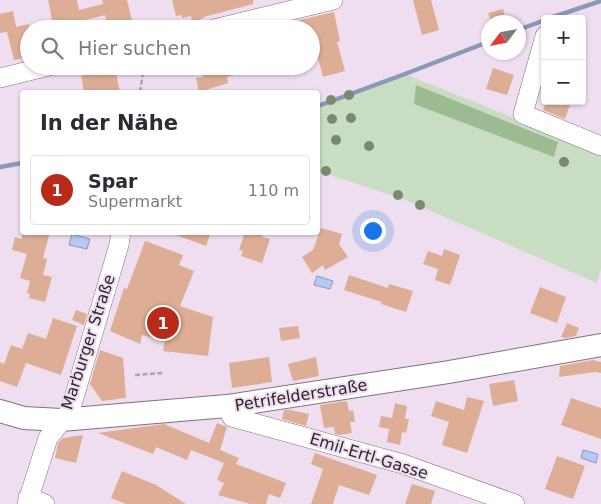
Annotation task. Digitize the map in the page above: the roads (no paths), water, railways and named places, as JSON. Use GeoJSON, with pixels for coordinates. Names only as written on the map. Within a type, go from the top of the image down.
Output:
{"type":"FeatureCollection","features":[{"type":"Feature","properties":{"kind":"main road","name":"Petrifelderstraße"},"geometry":{"type":"LineString","coordinates":[[0,411],[24,418],[61,420],[227,406],[449,372],[601,345]]}},
{"type":"Feature","properties":{"kind":"street"},"geometry":{"type":"LineString","coordinates":[[251,20],[333,0]]}},
{"type":"Feature","properties":{"kind":"street"},"geometry":{"type":"LineString","coordinates":[[541,50],[523,114],[601,146]]}},
{"type":"Feature","properties":{"kind":"street"},"geometry":{"type":"LineString","coordinates":[[0,78],[20,73]]}},
{"type":"Feature","properties":{"kind":"street","name":"Marburger Straße"},"geometry":{"type":"LineString","coordinates":[[33,502],[48,438],[70,411],[121,235]]}},
{"type":"Feature","properties":{"kind":"street","name":"Emil-Ertl-Gasse"},"geometry":{"type":"LineString","coordinates":[[227,406],[232,417],[403,464],[515,504]]}},
{"type":"Feature","properties":{"kind":"water"},"geometry":{"type":"Polygon","coordinates":[[[72,235],[90,239],[87,249],[69,245],[72,235]]]}},
{"type":"Feature","properties":{"kind":"water"},"geometry":{"type":"Polygon","coordinates":[[[317,276],[333,281],[330,289],[314,285],[317,276]]]}},
{"type":"Feature","properties":{"kind":"water"},"geometry":{"type":"Polygon","coordinates":[[[583,450],[598,454],[596,463],[581,458],[583,450]]]}},
{"type":"Feature","properties":{"kind":"waterway"},"geometry":{"type":"LineString","coordinates":[[559,15],[601,1]]}},
{"type":"Feature","properties":{"kind":"waterway"},"geometry":{"type":"LineString","coordinates":[[526,27],[541,21]]}},
{"type":"Feature","properties":{"kind":"waterway"},"geometry":{"type":"LineString","coordinates":[[320,105],[481,45]]}},
{"type":"Feature","properties":{"kind":"waterway"},"geometry":{"type":"LineString","coordinates":[[0,167],[20,163]]}},
{"type":"Feature","properties":{"kind":"place","name":"Spar"},"geometry":{"type":"Point","coordinates":[163,323]}}]}
